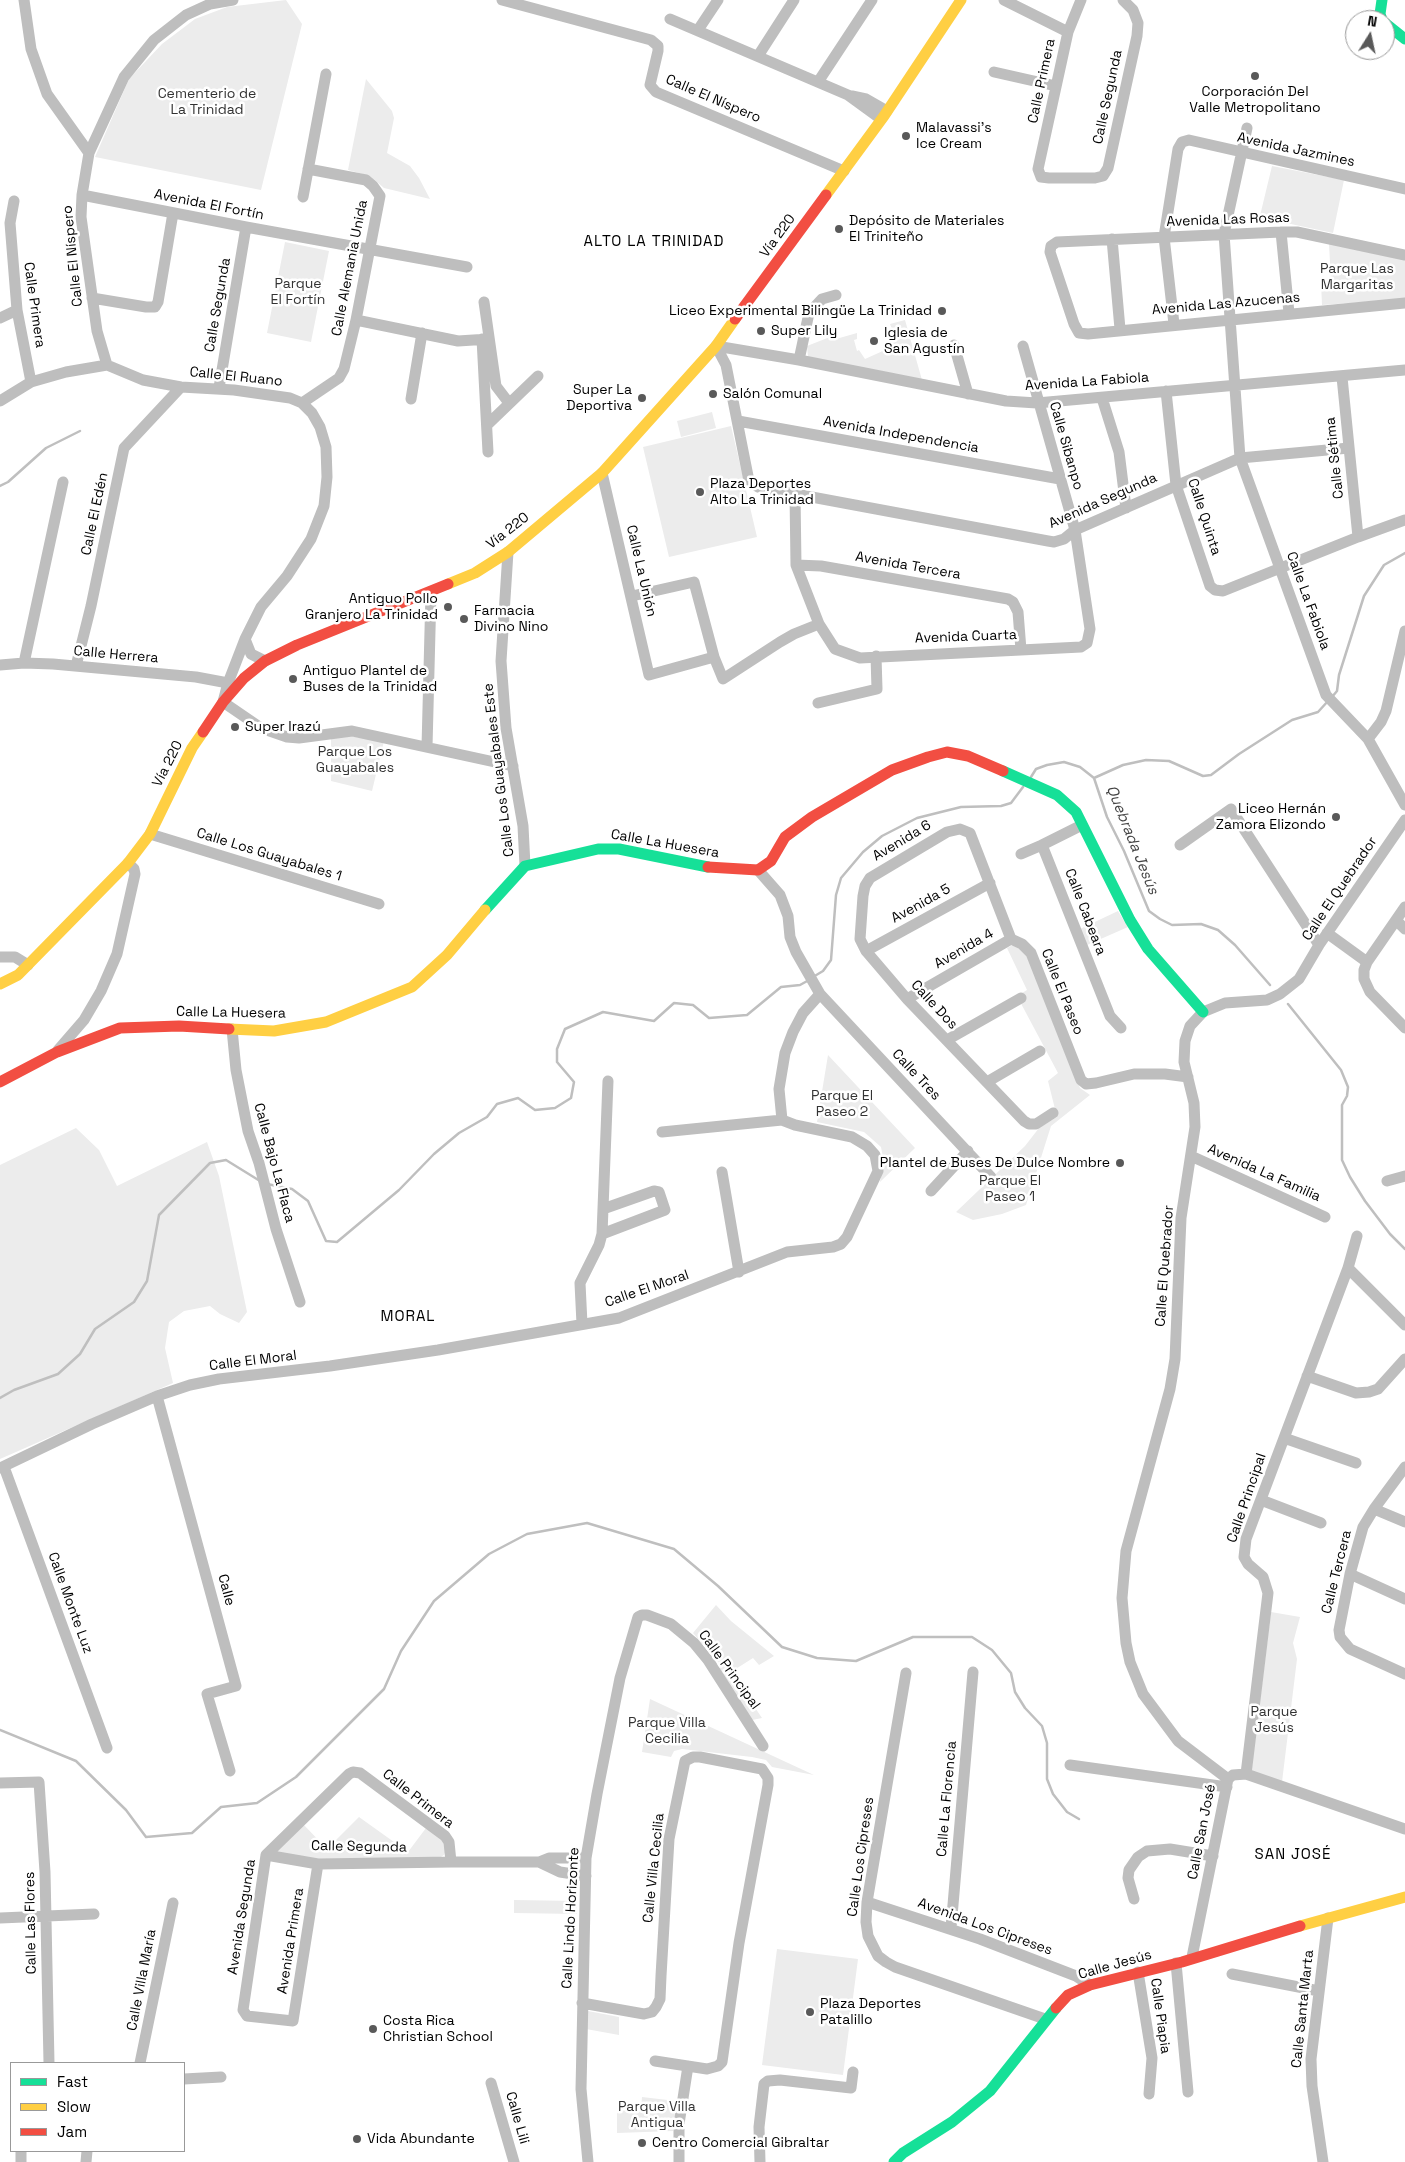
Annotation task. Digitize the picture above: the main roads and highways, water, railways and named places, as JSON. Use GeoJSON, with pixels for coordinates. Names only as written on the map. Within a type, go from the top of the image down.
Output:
{"type":"FeatureCollection","features":[{"type":"Feature","properties":{"kind":"waterway"},"geometry":{"type":"LineString","coordinates":[[0,486],[8,482],[46,448],[80,431]]}},
{"type":"Feature","properties":{"kind":"waterway"},"geometry":{"type":"LineString","coordinates":[[1332,697],[1337,691],[1339,675],[1364,596],[1384,565],[1405,553]]}},
{"type":"Feature","properties":{"kind":"waterway"},"geometry":{"type":"LineString","coordinates":[[1094,778],[1123,765],[1146,760],[1169,761],[1203,776],[1211,775],[1239,754],[1292,720],[1318,712],[1328,701]]}},
{"type":"Feature","properties":{"kind":"waterway"},"geometry":{"type":"LineString","coordinates":[[1031,777],[1036,769],[1064,762],[1080,767],[1094,778]]}},
{"type":"Feature","properties":{"kind":"waterway","name":"Quebrada Jesús"},"geometry":{"type":"LineString","coordinates":[[1094,778],[1107,817],[1124,851],[1149,911],[1172,925],[1201,924],[1218,930],[1235,945],[1270,985]]}},
{"type":"Feature","properties":{"kind":"waterway"},"geometry":{"type":"LineString","coordinates":[[813,977],[823,971],[831,960],[836,895],[841,878],[863,852],[882,836],[917,818],[961,807],[1001,806],[1011,803],[1023,787]]}},
{"type":"Feature","properties":{"kind":"waterway"},"geometry":{"type":"LineString","coordinates":[[267,1184],[292,1189],[308,1201],[326,1241],[337,1242],[399,1190],[434,1154],[459,1133],[487,1117],[497,1104],[518,1098],[535,1110],[555,1108],[571,1098],[574,1082],[557,1062],[557,1049],[565,1029],[603,1012],[654,1021],[674,1003],[693,1005],[709,1018],[747,1015],[781,987],[800,985],[809,980]]}},
{"type":"Feature","properties":{"kind":"waterway","name":"Quebrada Jesús"},"geometry":{"type":"LineString","coordinates":[[1288,1004],[1341,1070],[1348,1087],[1347,1096],[1342,1105],[1342,1160],[1365,1201],[1390,1234],[1405,1249]]}},
{"type":"Feature","properties":{"kind":"waterway"},"geometry":{"type":"LineString","coordinates":[[0,1398],[14,1390],[58,1374],[80,1354],[95,1329],[134,1302],[147,1281],[159,1215],[210,1163],[226,1160],[260,1181]]}},
{"type":"Feature","properties":{"kind":"waterway"},"geometry":{"type":"LineString","coordinates":[[0,1730],[76,1761],[126,1810],[146,1837],[192,1833],[221,1807],[257,1803],[296,1777],[384,1689],[401,1651],[434,1601],[489,1554],[527,1534],[587,1523],[674,1549],[718,1586],[782,1647],[817,1658],[856,1661],[913,1637],[972,1637],[992,1650],[1011,1673],[1015,1692],[1025,1708],[1042,1726],[1047,1743],[1047,1779],[1053,1794],[1067,1812],[1079,1819]]}},
{"type":"Feature","properties":{"kind":"place","name":"Corporación Del Valle Metropolitano"},"geometry":{"type":"Point","coordinates":[1255,76]}},
{"type":"Feature","properties":{"kind":"place","name":"Malavassi’s Ice Cream"},"geometry":{"type":"Point","coordinates":[906,136]}},
{"type":"Feature","properties":{"kind":"place","name":"Depósito de Materiales El Triniteño"},"geometry":{"type":"Point","coordinates":[839,229]}},
{"type":"Feature","properties":{"kind":"place","name":"Liceo Experimental Bilingüe La Trinidad"},"geometry":{"type":"Point","coordinates":[942,311]}},
{"type":"Feature","properties":{"kind":"place","name":"Super Lily"},"geometry":{"type":"Point","coordinates":[761,331]}},
{"type":"Feature","properties":{"kind":"place","name":"Iglesia de San Agustín"},"geometry":{"type":"Point","coordinates":[874,341]}},
{"type":"Feature","properties":{"kind":"place","name":"Salón Comunal"},"geometry":{"type":"Point","coordinates":[713,394]}},
{"type":"Feature","properties":{"kind":"place","name":"Super La Deportiva"},"geometry":{"type":"Point","coordinates":[642,398]}},
{"type":"Feature","properties":{"kind":"place","name":"Plaza Deportes Alto La Trinidad"},"geometry":{"type":"Point","coordinates":[700,492]}},
{"type":"Feature","properties":{"kind":"place","name":"Antiguo Pollo Granjero La Trinidad"},"geometry":{"type":"Point","coordinates":[448,607]}},
{"type":"Feature","properties":{"kind":"place","name":"Farmacia Divino Nino"},"geometry":{"type":"Point","coordinates":[464,619]}},
{"type":"Feature","properties":{"kind":"place","name":"Antiguo Plantel de Buses de la Trinidad"},"geometry":{"type":"Point","coordinates":[293,679]}},
{"type":"Feature","properties":{"kind":"place","name":"Super Irazú"},"geometry":{"type":"Point","coordinates":[235,727]}},
{"type":"Feature","properties":{"kind":"place","name":"Liceo Hernán Zamora Elizondo"},"geometry":{"type":"Point","coordinates":[1336,817]}},
{"type":"Feature","properties":{"kind":"place","name":"Plantel de Buses De Dulce Nombre"},"geometry":{"type":"Point","coordinates":[1120,1163]}},
{"type":"Feature","properties":{"kind":"place","name":"Plaza Deportes Patalillo"},"geometry":{"type":"Point","coordinates":[810,2012]}},
{"type":"Feature","properties":{"kind":"place","name":"Costa Rica Christian School"},"geometry":{"type":"Point","coordinates":[373,2029]}},
{"type":"Feature","properties":{"kind":"place","name":"Vida Abundante"},"geometry":{"type":"Point","coordinates":[357,2139]}},
{"type":"Feature","properties":{"kind":"place","name":"Centro Comercial Gibraltar"},"geometry":{"type":"Point","coordinates":[642,2143]}},
{"type":"Feature","properties":{"kind":"district","name":"ALTO LA TRINIDAD"},"geometry":{"type":"Point","coordinates":[654,242]}},
{"type":"Feature","properties":{"kind":"district","name":"MORAL"},"geometry":{"type":"Point","coordinates":[408,1317]}},
{"type":"Feature","properties":{"kind":"district","name":"SAN JOSÉ"},"geometry":{"type":"Point","coordinates":[1293,1855]}},
{"type":"Feature","properties":{"kind":"park label","name":"Cementerio de La Trinidad"},"geometry":{"type":"Point","coordinates":[207,102]}},
{"type":"Feature","properties":{"kind":"park label","name":"Parque Las Margaritas"},"geometry":{"type":"Point","coordinates":[1357,278]}},
{"type":"Feature","properties":{"kind":"park label","name":"Parque El Fortín"},"geometry":{"type":"Point","coordinates":[298,292]}},
{"type":"Feature","properties":{"kind":"park label","name":"Parque Los Guayabales"},"geometry":{"type":"Point","coordinates":[355,760]}},
{"type":"Feature","properties":{"kind":"park label","name":"Parque El Paseo 2"},"geometry":{"type":"Point","coordinates":[842,1104]}},
{"type":"Feature","properties":{"kind":"park label","name":"Parque El Paseo 1"},"geometry":{"type":"Point","coordinates":[1010,1190]}},
{"type":"Feature","properties":{"kind":"park label","name":"Parque Jesús"},"geometry":{"type":"Point","coordinates":[1274,1720]}},
{"type":"Feature","properties":{"kind":"park label","name":"Parque Villa Cecilia"},"geometry":{"type":"Point","coordinates":[667,1732]}},
{"type":"Feature","properties":{"kind":"park label","name":"Parque Villa Antigua"},"geometry":{"type":"Point","coordinates":[657,2116]}}]}
